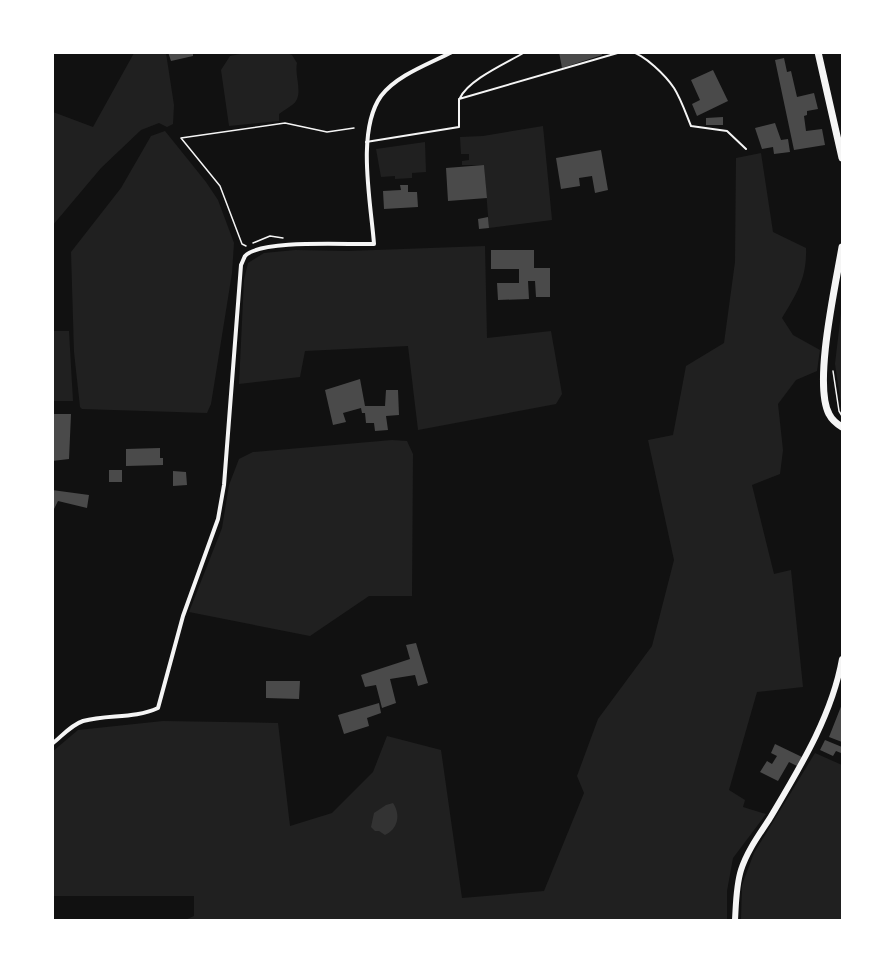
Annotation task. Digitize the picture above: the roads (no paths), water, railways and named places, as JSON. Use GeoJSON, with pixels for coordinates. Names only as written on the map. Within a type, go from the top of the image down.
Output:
{"type":"FeatureCollection","features":[{"type":"Feature","properties":{"kind":"main road"},"geometry":{"type":"LineString","coordinates":[[818,52],[843,158]]}},
{"type":"Feature","properties":{"kind":"main road"},"geometry":{"type":"LineString","coordinates":[[843,247],[824,367],[828,413],[843,427]]}},
{"type":"Feature","properties":{"kind":"main road"},"geometry":{"type":"LineString","coordinates":[[735,921],[737,887],[748,853],[769,820],[819,729],[840,675],[843,659]]}},
{"type":"Feature","properties":{"kind":"street"},"geometry":{"type":"LineString","coordinates":[[52,744],[70,728],[83,722],[148,713],[158,708],[183,616],[218,519],[224,485],[244,257],[272,245],[374,244],[366,142],[373,113],[381,96],[397,81],[452,52]]}},
{"type":"Feature","properties":{"kind":"lane"},"geometry":{"type":"LineString","coordinates":[[366,142],[459,127],[459,99],[463,92],[488,73],[525,52]]}},
{"type":"Feature","properties":{"kind":"lane"},"geometry":{"type":"LineString","coordinates":[[459,99],[621,52]]}},
{"type":"Feature","properties":{"kind":"lane"},"geometry":{"type":"LineString","coordinates":[[631,52],[648,60],[674,87],[691,126],[727,131],[746,149]]}}]}
